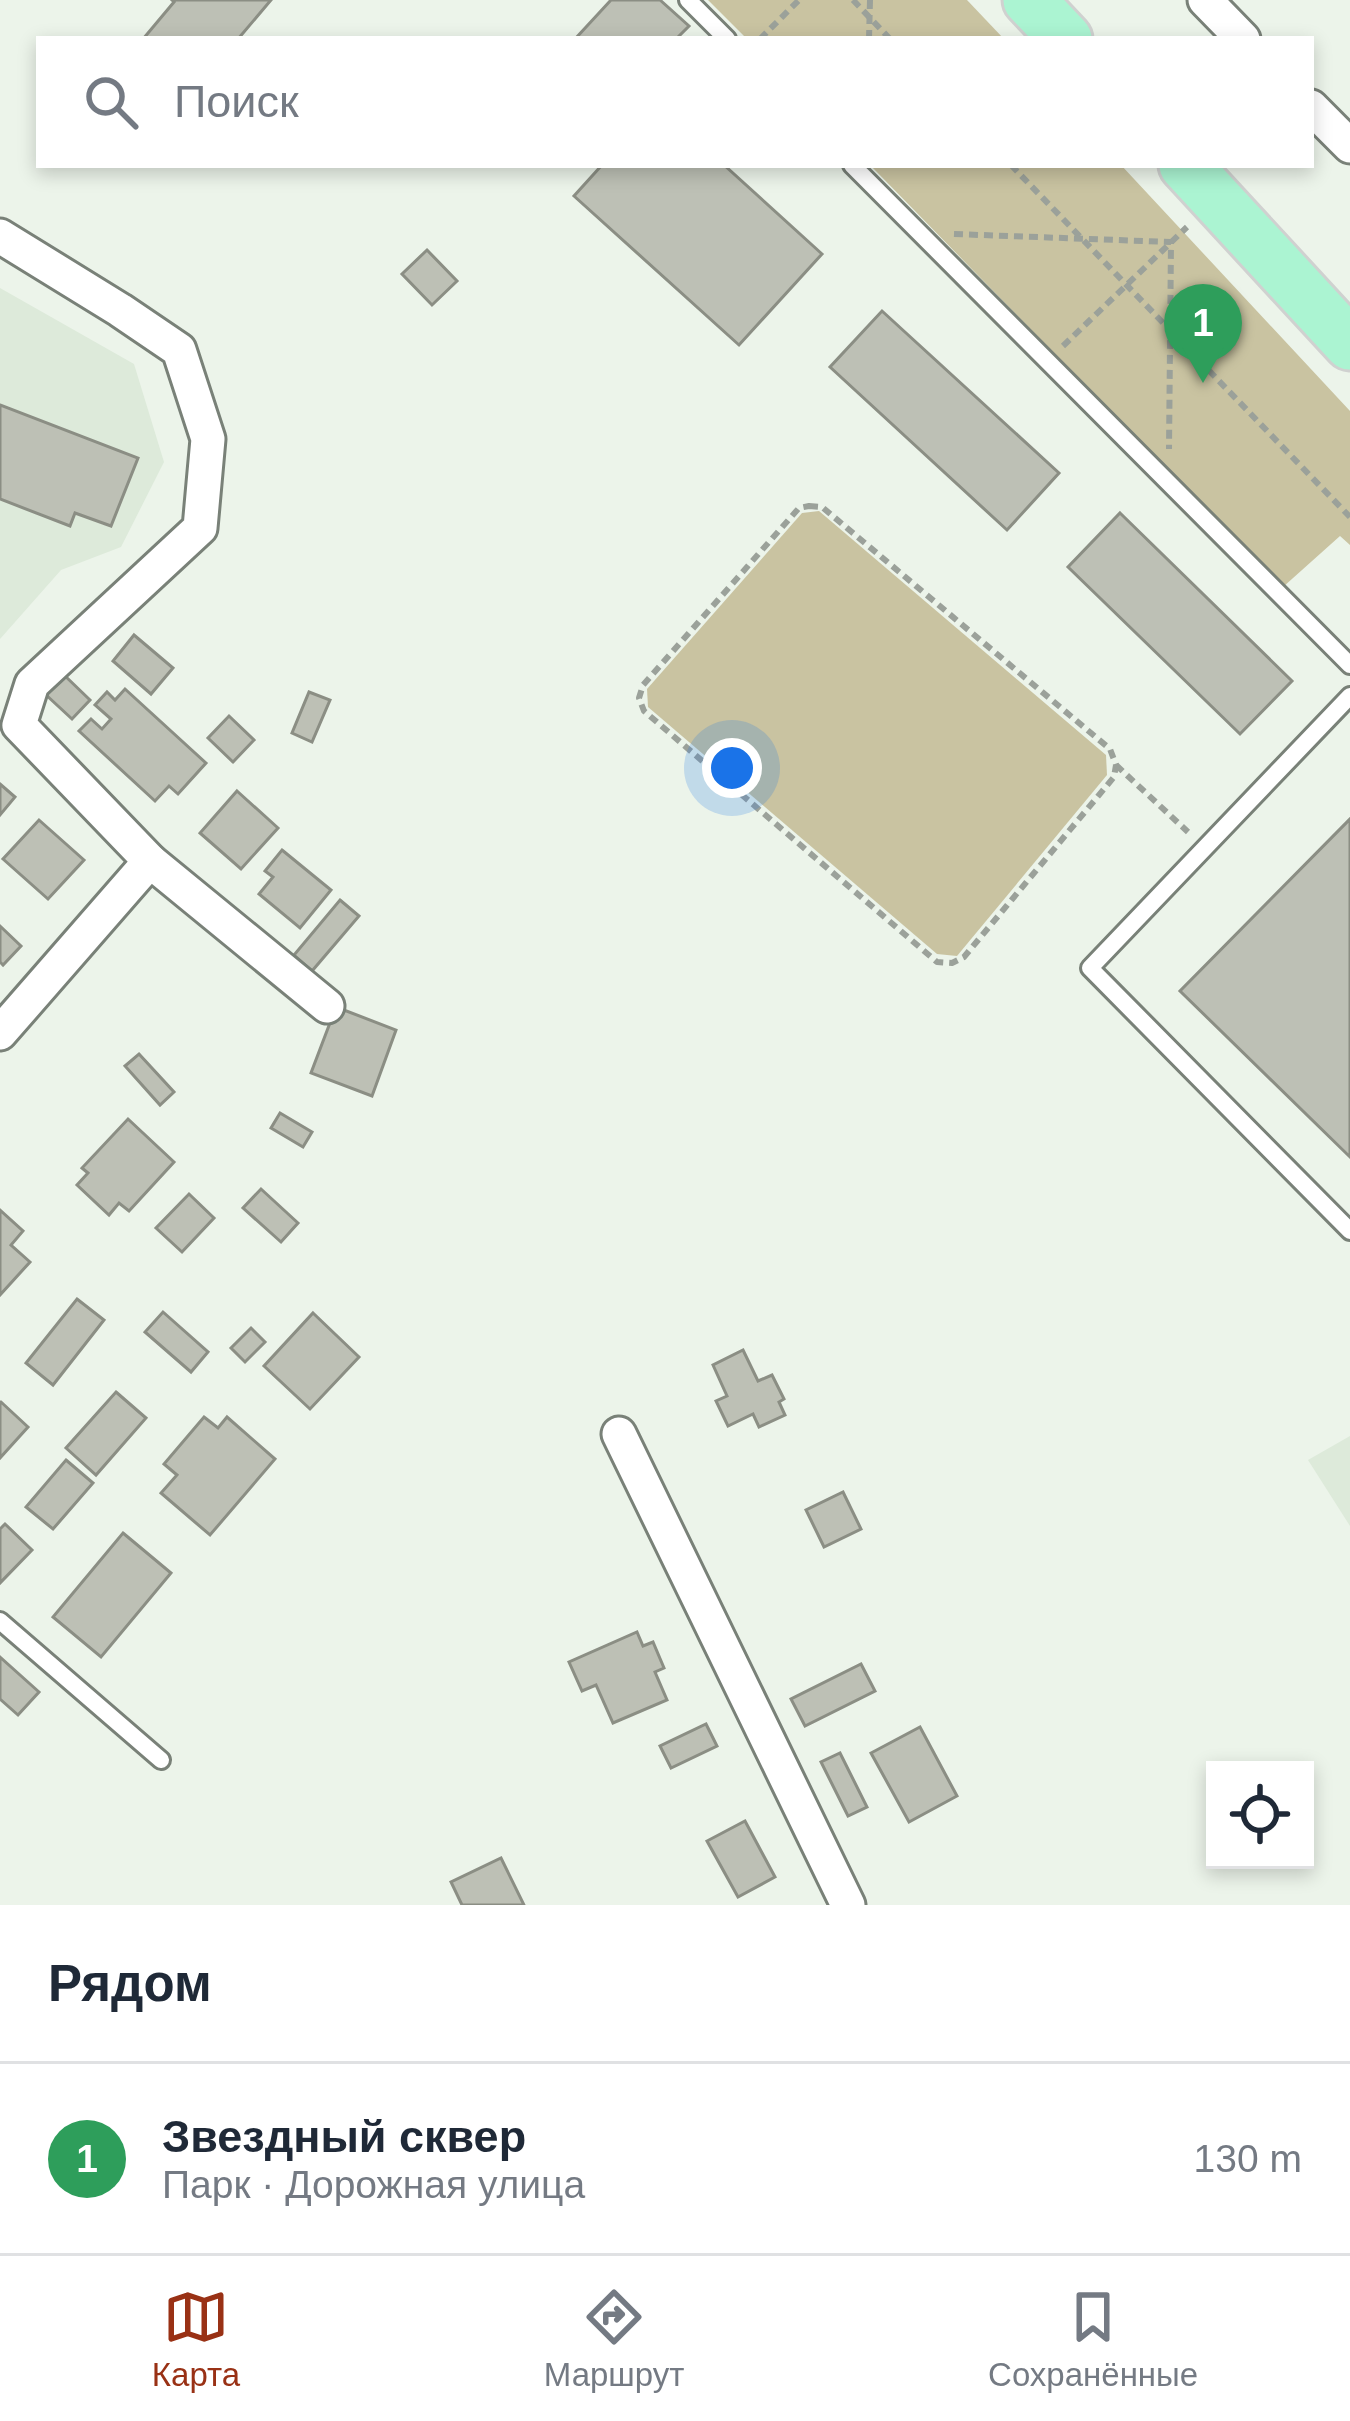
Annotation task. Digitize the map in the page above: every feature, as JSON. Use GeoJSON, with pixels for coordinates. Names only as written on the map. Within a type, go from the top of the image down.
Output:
{"type":"FeatureCollection","features":[{"type":"Feature","properties":{"kind":"main road"},"geometry":{"type":"LineString","coordinates":[[1029,0],[1063,36]]}},
{"type":"Feature","properties":{"kind":"main road"},"geometry":{"type":"LineString","coordinates":[[1201,182],[1350,344]]}},
{"type":"Feature","properties":{"kind":"street"},"geometry":{"type":"LineString","coordinates":[[1205,0],[1241,36]]}},
{"type":"Feature","properties":{"kind":"street"},"geometry":{"type":"LineString","coordinates":[[1314,110],[1350,146]]}},
{"type":"Feature","properties":{"kind":"street"},"geometry":{"type":"LineString","coordinates":[[0,236],[179,350],[208,439],[200,528],[32,684],[20,725],[150,861],[327,1006]]}},
{"type":"Feature","properties":{"kind":"street"},"geometry":{"type":"LineString","coordinates":[[0,1034],[150,861]]}},
{"type":"Feature","properties":{"kind":"street"},"geometry":{"type":"LineString","coordinates":[[620,1434],[842,1903]]}},
{"type":"Feature","properties":{"kind":"lane"},"geometry":{"type":"LineString","coordinates":[[688,0],[724,36]]}},
{"type":"Feature","properties":{"kind":"lane"},"geometry":{"type":"LineString","coordinates":[[855,168],[1350,665]]}},
{"type":"Feature","properties":{"kind":"lane"},"geometry":{"type":"LineString","coordinates":[[1350,696],[1090,968],[1350,1232]]}},
{"type":"Feature","properties":{"kind":"lane"},"geometry":{"type":"LineString","coordinates":[[0,1622],[161,1760]]}},
{"type":"Feature","properties":{"kind":"path"},"geometry":{"type":"LineString","coordinates":[[763,36],[799,0]]}},
{"type":"Feature","properties":{"kind":"path"},"geometry":{"type":"LineString","coordinates":[[853,0],[887,36]]}},
{"type":"Feature","properties":{"kind":"path"},"geometry":{"type":"LineString","coordinates":[[869,36],[870,0]]}},
{"type":"Feature","properties":{"kind":"path"},"geometry":{"type":"LineString","coordinates":[[1014,168],[1350,518]]}},
{"type":"Feature","properties":{"kind":"path"},"geometry":{"type":"LineString","coordinates":[[1048,362],[1171,242],[1201,182]]}},
{"type":"Feature","properties":{"kind":"path"},"geometry":{"type":"LineString","coordinates":[[918,231],[1171,242]]}},
{"type":"Feature","properties":{"kind":"path"},"geometry":{"type":"LineString","coordinates":[[1169,448],[1171,242]]}},
{"type":"Feature","properties":{"kind":"path"},"geometry":{"type":"LineString","coordinates":[[1116,765],[1114,777],[964,958],[937,962],[644,711],[639,698],[643,685],[799,508],[822,507],[1110,748],[1116,765],[1204,848]]}},
{"type":"Feature","properties":{"kind":"shaded area"},"geometry":{"type":"Polygon","coordinates":[[[708,0],[967,0],[1001,36],[744,36],[708,0]]]}},
{"type":"Feature","properties":{"kind":"shaded area"},"geometry":{"type":"Polygon","coordinates":[[[873,168],[1124,168],[1350,411],[1350,545],[1340,536],[1283,587],[873,168]]]}},
{"type":"Feature","properties":{"kind":"shaded area"},"geometry":{"type":"Polygon","coordinates":[[[0,288],[134,364],[164,462],[121,547],[61,570],[0,639],[0,288]]]}},
{"type":"Feature","properties":{"kind":"shaded area"},"geometry":{"type":"Polygon","coordinates":[[[819,511],[1106,755],[1107,775],[957,956],[937,954],[648,707],[647,689],[802,513],[819,511]]]}},
{"type":"Feature","properties":{"kind":"shaded area"},"geometry":{"type":"Polygon","coordinates":[[[1350,1436],[1350,1526],[1308,1460],[1350,1436]]]}},
{"type":"Feature","properties":{"kind":"building"},"geometry":{"type":"Polygon","coordinates":[[[271,0],[241,36],[146,36],[174,2],[271,0]]]}},
{"type":"Feature","properties":{"kind":"building"},"geometry":{"type":"Polygon","coordinates":[[[611,0],[660,0],[689,26],[679,36],[578,36],[611,0]]]}},
{"type":"Feature","properties":{"kind":"building"},"geometry":{"type":"Polygon","coordinates":[[[599,168],[727,168],[822,254],[739,345],[574,196],[599,168]]]}},
{"type":"Feature","properties":{"kind":"building"},"geometry":{"type":"Polygon","coordinates":[[[427,250],[457,281],[432,305],[402,274],[427,250]]]}},
{"type":"Feature","properties":{"kind":"building"},"geometry":{"type":"Polygon","coordinates":[[[882,311],[1059,473],[1007,530],[830,367],[882,311]]]}},
{"type":"Feature","properties":{"kind":"building"},"geometry":{"type":"Polygon","coordinates":[[[0,405],[138,458],[111,526],[75,513],[70,526],[0,499],[0,405]]]}},
{"type":"Feature","properties":{"kind":"building"},"geometry":{"type":"Polygon","coordinates":[[[1120,513],[1292,681],[1240,734],[1068,567],[1120,513]]]}},
{"type":"Feature","properties":{"kind":"building"},"geometry":{"type":"Polygon","coordinates":[[[134,635],[173,668],[151,694],[113,661],[134,635]]]}},
{"type":"Feature","properties":{"kind":"building"},"geometry":{"type":"Polygon","coordinates":[[[63,674],[90,700],[72,719],[44,693],[63,674]]]}},
{"type":"Feature","properties":{"kind":"building"},"geometry":{"type":"Polygon","coordinates":[[[125,689],[206,763],[178,794],[169,786],[155,801],[79,731],[91,719],[102,729],[111,719],[95,705],[107,692],[115,700],[125,689]]]}},
{"type":"Feature","properties":{"kind":"building"},"geometry":{"type":"Polygon","coordinates":[[[309,692],[330,700],[312,742],[292,733],[309,692]]]}},
{"type":"Feature","properties":{"kind":"building"},"geometry":{"type":"Polygon","coordinates":[[[229,716],[254,740],[233,762],[208,738],[229,716]]]}},
{"type":"Feature","properties":{"kind":"building"},"geometry":{"type":"Polygon","coordinates":[[[0,784],[15,797],[0,815],[0,784]]]}},
{"type":"Feature","properties":{"kind":"building"},"geometry":{"type":"Polygon","coordinates":[[[237,791],[278,828],[241,869],[200,833],[237,791]]]}},
{"type":"Feature","properties":{"kind":"building"},"geometry":{"type":"Polygon","coordinates":[[[1350,819],[1350,1157],[1180,991],[1350,819]]]}},
{"type":"Feature","properties":{"kind":"building"},"geometry":{"type":"Polygon","coordinates":[[[39,820],[84,860],[48,899],[3,859],[39,820]]]}},
{"type":"Feature","properties":{"kind":"building"},"geometry":{"type":"Polygon","coordinates":[[[282,850],[331,890],[300,928],[259,894],[273,877],[265,871],[282,850]]]}},
{"type":"Feature","properties":{"kind":"building"},"geometry":{"type":"Polygon","coordinates":[[[340,900],[359,916],[312,971],[294,955],[340,900]]]}},
{"type":"Feature","properties":{"kind":"building"},"geometry":{"type":"Polygon","coordinates":[[[0,926],[21,946],[3,965],[0,962],[0,926]]]}},
{"type":"Feature","properties":{"kind":"building"},"geometry":{"type":"Polygon","coordinates":[[[336,1007],[396,1030],[372,1096],[311,1073],[336,1007]]]}},
{"type":"Feature","properties":{"kind":"building"},"geometry":{"type":"Polygon","coordinates":[[[139,1054],[174,1092],[160,1105],[125,1066],[139,1054]]]}},
{"type":"Feature","properties":{"kind":"building"},"geometry":{"type":"Polygon","coordinates":[[[280,1113],[312,1132],[303,1147],[271,1128],[280,1113]]]}},
{"type":"Feature","properties":{"kind":"building"},"geometry":{"type":"Polygon","coordinates":[[[128,1119],[174,1162],[129,1211],[119,1203],[109,1215],[77,1185],[88,1173],[82,1168],[128,1119]]]}},
{"type":"Feature","properties":{"kind":"building"},"geometry":{"type":"Polygon","coordinates":[[[261,1189],[298,1223],[281,1242],[243,1208],[261,1189]]]}},
{"type":"Feature","properties":{"kind":"building"},"geometry":{"type":"Polygon","coordinates":[[[189,1194],[214,1218],[182,1252],[156,1228],[189,1194]]]}},
{"type":"Feature","properties":{"kind":"building"},"geometry":{"type":"Polygon","coordinates":[[[0,1210],[23,1231],[11,1245],[30,1262],[0,1295],[0,1210]]]}},
{"type":"Feature","properties":{"kind":"building"},"geometry":{"type":"Polygon","coordinates":[[[77,1299],[104,1320],[53,1385],[26,1363],[77,1299]]]}},
{"type":"Feature","properties":{"kind":"building"},"geometry":{"type":"Polygon","coordinates":[[[163,1312],[208,1352],[191,1372],[145,1332],[163,1312]]]}},
{"type":"Feature","properties":{"kind":"building"},"geometry":{"type":"Polygon","coordinates":[[[313,1313],[359,1357],[310,1409],[264,1366],[313,1313]]]}},
{"type":"Feature","properties":{"kind":"building"},"geometry":{"type":"Polygon","coordinates":[[[251,1328],[265,1342],[245,1362],[231,1348],[251,1328]]]}},
{"type":"Feature","properties":{"kind":"building"},"geometry":{"type":"Polygon","coordinates":[[[743,1350],[758,1381],[772,1375],[784,1399],[779,1402],[785,1415],[759,1427],[753,1414],[728,1426],[716,1401],[727,1396],[713,1365],[743,1350]]]}},
{"type":"Feature","properties":{"kind":"building"},"geometry":{"type":"Polygon","coordinates":[[[116,1392],[146,1418],[96,1475],[66,1448],[116,1392]]]}},
{"type":"Feature","properties":{"kind":"building"},"geometry":{"type":"Polygon","coordinates":[[[0,1402],[28,1427],[0,1458],[0,1402]]]}},
{"type":"Feature","properties":{"kind":"building"},"geometry":{"type":"Polygon","coordinates":[[[204,1417],[218,1428],[227,1417],[275,1459],[210,1535],[161,1493],[177,1475],[164,1464],[204,1417]]]}},
{"type":"Feature","properties":{"kind":"building"},"geometry":{"type":"Polygon","coordinates":[[[66,1460],[93,1483],[53,1529],[26,1507],[66,1460]]]}},
{"type":"Feature","properties":{"kind":"building"},"geometry":{"type":"Polygon","coordinates":[[[843,1492],[861,1529],[824,1547],[806,1510],[843,1492]]]}},
{"type":"Feature","properties":{"kind":"building"},"geometry":{"type":"Polygon","coordinates":[[[5,1524],[32,1550],[0,1583],[0,1529],[5,1524]]]}},
{"type":"Feature","properties":{"kind":"building"},"geometry":{"type":"Polygon","coordinates":[[[123,1533],[171,1573],[101,1657],[53,1617],[123,1533]]]}},
{"type":"Feature","properties":{"kind":"building"},"geometry":{"type":"Polygon","coordinates":[[[637,1632],[643,1646],[653,1642],[664,1668],[655,1672],[667,1700],[613,1723],[596,1685],[582,1691],[569,1662],[637,1632]]]}},
{"type":"Feature","properties":{"kind":"building"},"geometry":{"type":"Polygon","coordinates":[[[0,1657],[39,1692],[18,1715],[0,1699],[0,1657]]]}},
{"type":"Feature","properties":{"kind":"building"},"geometry":{"type":"Polygon","coordinates":[[[861,1664],[875,1691],[805,1726],[791,1699],[861,1664]]]}},
{"type":"Feature","properties":{"kind":"building"},"geometry":{"type":"Polygon","coordinates":[[[706,1724],[717,1746],[671,1768],[660,1746],[706,1724]]]}},
{"type":"Feature","properties":{"kind":"building"},"geometry":{"type":"Polygon","coordinates":[[[920,1727],[957,1796],[909,1822],[871,1753],[920,1727]]]}},
{"type":"Feature","properties":{"kind":"building"},"geometry":{"type":"Polygon","coordinates":[[[840,1753],[867,1807],[848,1816],[821,1762],[840,1753]]]}},
{"type":"Feature","properties":{"kind":"building"},"geometry":{"type":"Polygon","coordinates":[[[745,1821],[775,1877],[738,1897],[707,1841],[745,1821]]]}},
{"type":"Feature","properties":{"kind":"building"},"geometry":{"type":"Polygon","coordinates":[[[501,1858],[524,1905],[462,1905],[451,1882],[501,1858]]]}},
{"type":"Feature","properties":{"kind":"place","name":"Звездный сквер"},"geometry":{"type":"Point","coordinates":[1203,383]}}]}
